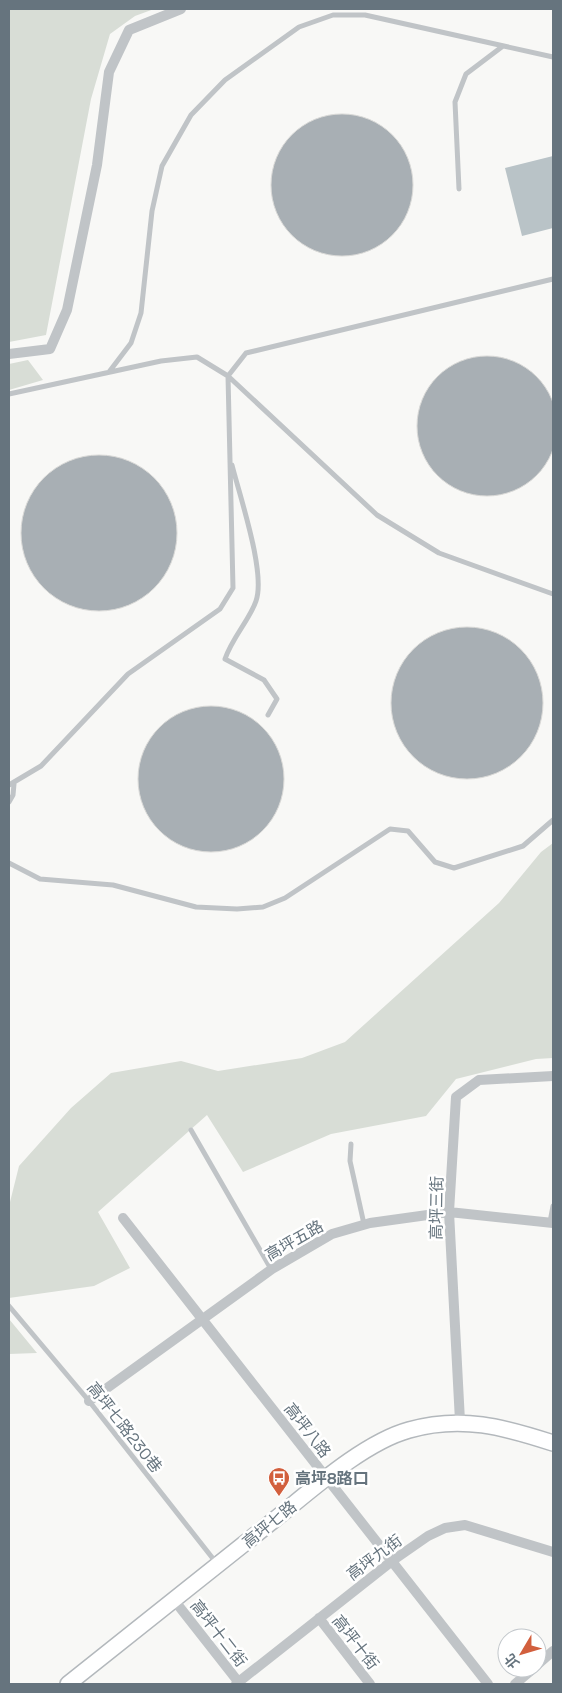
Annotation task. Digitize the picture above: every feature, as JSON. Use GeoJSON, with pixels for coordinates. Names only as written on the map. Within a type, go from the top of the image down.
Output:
{"type":"FeatureCollection","features":[{"type":"Feature","properties":{"kind":"street"},"geometry":{"type":"LineString","coordinates":[[9,354],[50,349],[67,310],[97,166],[109,72],[129,30],[180,9]]}},
{"type":"Feature","properties":{"kind":"street","name":"高坪三街"},"geometry":{"type":"LineString","coordinates":[[460,1421],[449,1212],[456,1097],[479,1080],[553,1076]]}},
{"type":"Feature","properties":{"kind":"street","name":"高坪五路"},"geometry":{"type":"LineString","coordinates":[[90,1401],[272,1269],[332,1234],[364,1225],[449,1212],[552,1222]]}},
{"type":"Feature","properties":{"kind":"street","name":"高坪八路"},"geometry":{"type":"LineString","coordinates":[[122,1218],[488,1684]]}},
{"type":"Feature","properties":{"kind":"street","name":"高坪七路"},"geometry":{"type":"LineString","coordinates":[[68,1684],[326,1478],[364,1452],[401,1433],[460,1421],[515,1431],[553,1443]]}},
{"type":"Feature","properties":{"kind":"street","name":"高坪九街"},"geometry":{"type":"LineString","coordinates":[[238,1684],[392,1561],[445,1528],[465,1525],[553,1552]]}},
{"type":"Feature","properties":{"kind":"street","name":"高坪十二街"},"geometry":{"type":"LineString","coordinates":[[174,1600],[238,1684]]}},
{"type":"Feature","properties":{"kind":"street","name":"高坪十街"},"geometry":{"type":"LineString","coordinates":[[319,1618],[370,1684]]}},
{"type":"Feature","properties":{"kind":"lane"},"geometry":{"type":"LineString","coordinates":[[109,373],[131,343],[141,313],[152,211],[162,166],[191,115],[225,80],[299,26],[333,15],[365,15],[553,57]]}},
{"type":"Feature","properties":{"kind":"lane"},"geometry":{"type":"LineString","coordinates":[[459,189],[455,102],[466,74],[503,46]]}},
{"type":"Feature","properties":{"kind":"lane"},"geometry":{"type":"LineString","coordinates":[[9,802],[14,795],[11,784],[41,766],[128,674],[220,608],[233,588],[228,376],[246,353],[553,279]]}},
{"type":"Feature","properties":{"kind":"lane"},"geometry":{"type":"LineString","coordinates":[[9,394],[161,361],[197,358],[228,376],[377,515],[439,553],[553,594]]}},
{"type":"Feature","properties":{"kind":"lane"},"geometry":{"type":"LineString","coordinates":[[230,455],[257,569],[256,601],[230,645],[225,659],[264,680],[277,699],[268,715]]}},
{"type":"Feature","properties":{"kind":"lane"},"geometry":{"type":"LineString","coordinates":[[9,863],[18,870],[40,879],[113,885],[196,907],[237,909],[263,907],[285,898],[390,829],[408,830],[435,862],[454,868],[523,846],[553,820]]}},
{"type":"Feature","properties":{"kind":"lane"},"geometry":{"type":"LineString","coordinates":[[191,1130],[272,1269]]}},
{"type":"Feature","properties":{"kind":"lane"},"geometry":{"type":"LineString","coordinates":[[351,1144],[350,1161],[364,1225]]}},
{"type":"Feature","properties":{"kind":"lane"},"geometry":{"type":"LineString","coordinates":[[552,1222],[553,1206]]}},
{"type":"Feature","properties":{"kind":"lane","name":"高坪七路230巷"},"geometry":{"type":"LineString","coordinates":[[9,1306],[90,1401],[218,1565]]}},
{"type":"Feature","properties":{"kind":"shaded area"},"geometry":{"type":"Polygon","coordinates":[[[9,9],[154,9],[135,16],[110,34],[91,99],[46,335],[9,342],[9,9]]]}},
{"type":"Feature","properties":{"kind":"shaded area"},"geometry":{"type":"Polygon","coordinates":[[[553,156],[553,228],[522,236],[505,168],[553,156]]]}},
{"type":"Feature","properties":{"kind":"shaded area"},"geometry":{"type":"Polygon","coordinates":[[[28,360],[43,380],[9,390],[9,364],[28,360]]]}},
{"type":"Feature","properties":{"kind":"shaded area"},"geometry":{"type":"Polygon","coordinates":[[[553,843],[553,1058],[536,1059],[456,1079],[426,1116],[331,1134],[243,1172],[207,1115],[98,1212],[130,1268],[94,1286],[9,1298],[9,1206],[19,1166],[71,1108],[111,1073],[181,1061],[218,1071],[302,1058],[345,1042],[499,903],[541,852],[553,843]]]}},
{"type":"Feature","properties":{"kind":"shaded area"},"geometry":{"type":"Polygon","coordinates":[[[9,1319],[37,1353],[9,1354],[9,1319]]]}},
{"type":"Feature","properties":{"kind":"building"},"geometry":{"type":"Polygon","coordinates":[[[342,114],[369,120],[381,126],[392,135],[401,146],[407,158],[413,185],[407,212],[401,224],[392,235],[381,244],[369,250],[342,256],[315,250],[303,244],[292,235],[283,224],[277,212],[271,185],[277,158],[283,146],[292,135],[303,126],[315,120],[342,114]]]}},
{"type":"Feature","properties":{"kind":"building"},"geometry":{"type":"Polygon","coordinates":[[[487,356],[514,362],[526,368],[536,377],[545,387],[551,399],[557,426],[551,453],[545,465],[536,475],[526,484],[514,490],[487,496],[460,490],[448,484],[438,475],[429,465],[423,453],[417,426],[423,399],[429,387],[438,377],[448,368],[460,362],[487,356]]]}},
{"type":"Feature","properties":{"kind":"building"},"geometry":{"type":"Polygon","coordinates":[[[91,455],[107,455],[122,458],[136,464],[159,483],[168,496],[174,510],[177,533],[176,548],[168,570],[149,593],[136,602],[122,608],[107,611],[91,611],[76,608],[62,602],[39,583],[30,570],[24,556],[21,541],[21,525],[24,510],[30,496],[49,473],[62,464],[76,458],[91,455]]]}},
{"type":"Feature","properties":{"kind":"building"},"geometry":{"type":"Polygon","coordinates":[[[467,627],[496,633],[521,649],[537,674],[543,703],[537,732],[521,757],[496,773],[467,779],[438,773],[413,757],[397,732],[391,703],[397,674],[413,649],[438,633],[467,627]]]}},
{"type":"Feature","properties":{"kind":"building"},"geometry":{"type":"Polygon","coordinates":[[[211,706],[239,711],[263,727],[279,751],[284,779],[279,807],[263,831],[239,847],[211,852],[183,847],[159,831],[143,807],[138,779],[143,751],[159,727],[183,711],[211,706]]]}},
{"type":"Feature","properties":{"kind":"place","name":"高坪8路口"},"geometry":{"type":"Point","coordinates":[279,1497]}}]}
